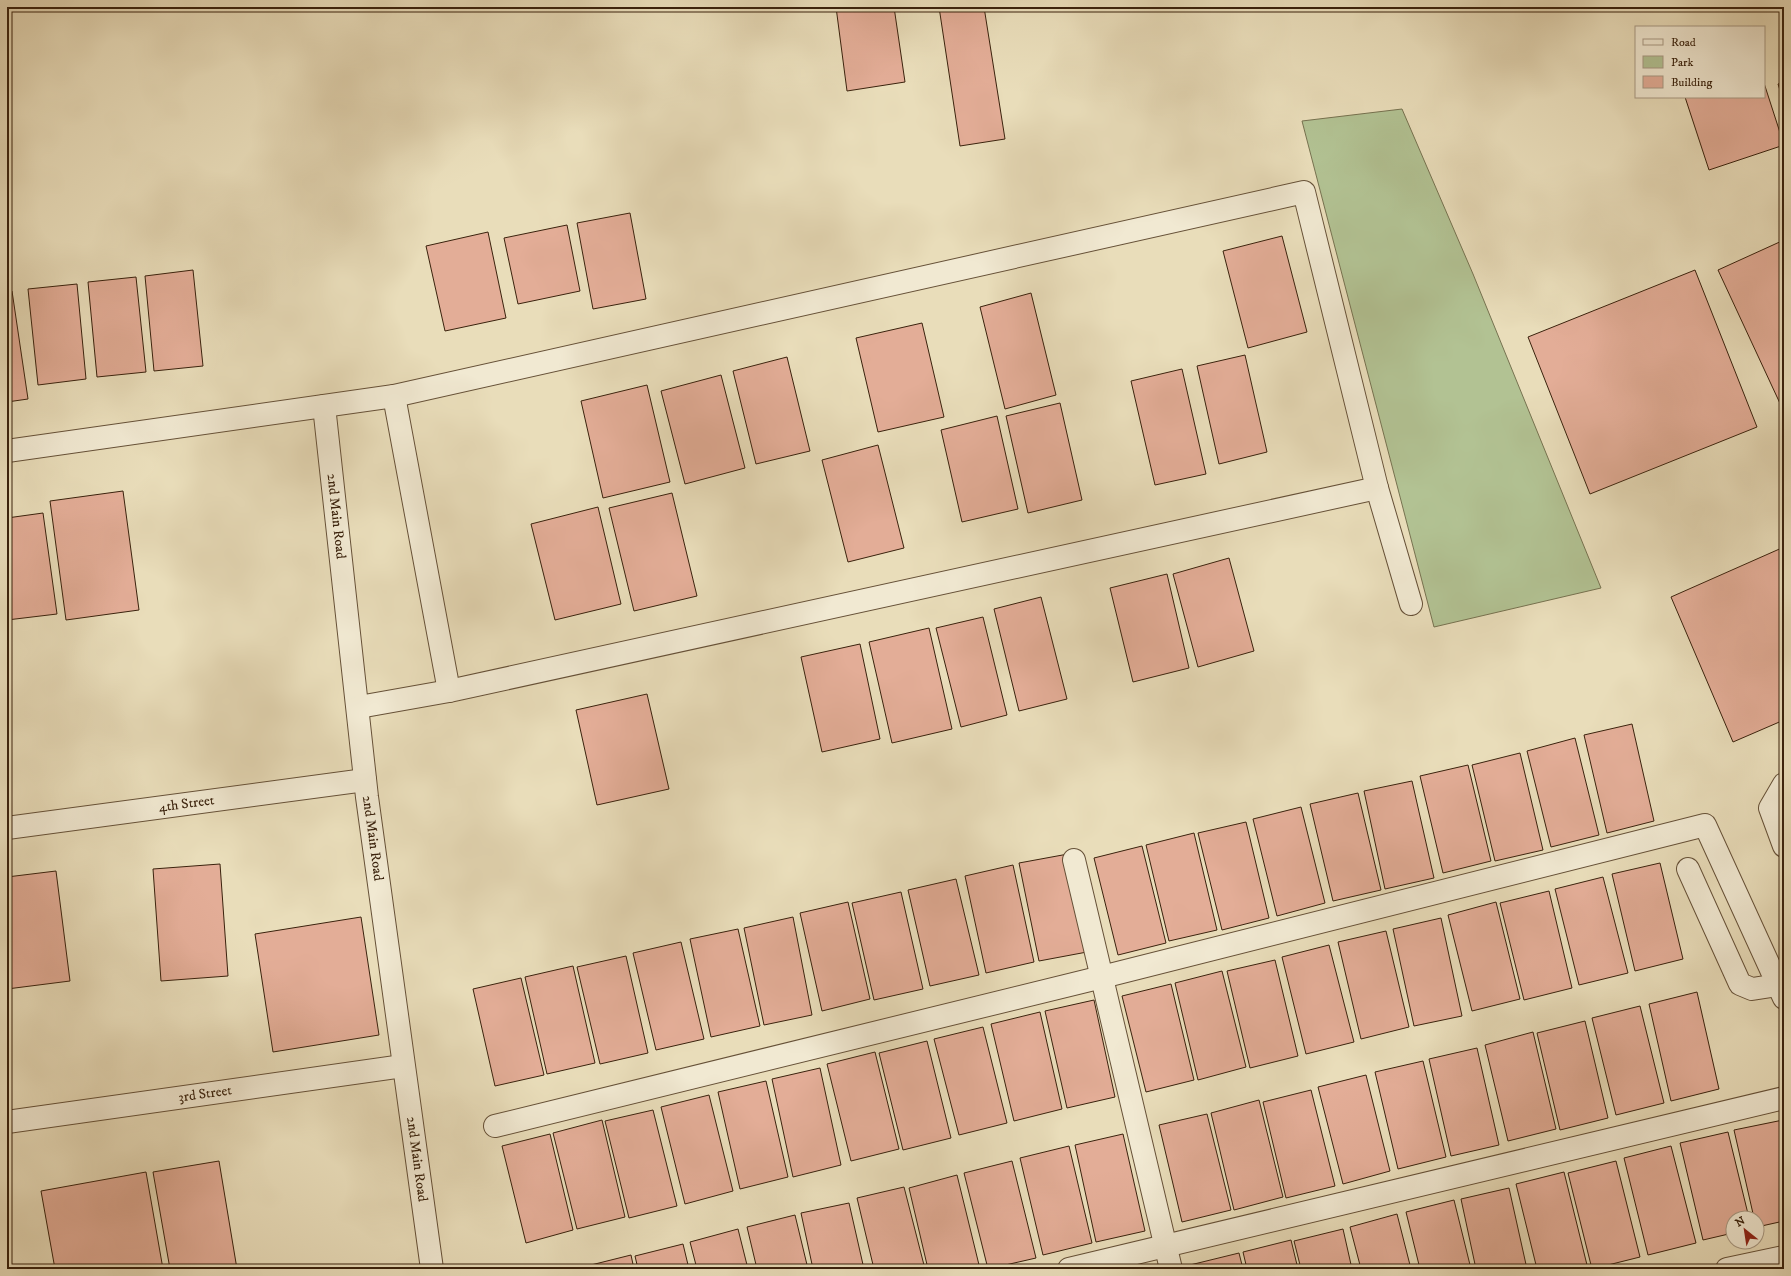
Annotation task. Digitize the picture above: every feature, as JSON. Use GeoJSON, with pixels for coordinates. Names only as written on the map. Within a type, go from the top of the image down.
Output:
{"type":"FeatureCollection","features":[{"type":"Feature","properties":{"kind":"street"},"geometry":{"type":"LineString","coordinates":[[7,451],[394,396],[1304,192],[1377,488],[1411,604]]}},
{"type":"Feature","properties":{"kind":"street"},"geometry":{"type":"LineString","coordinates":[[394,396],[449,691]]}},
{"type":"Feature","properties":{"kind":"street","name":"2nd Main Road"},"geometry":{"type":"LineString","coordinates":[[324,406],[366,780],[403,1066],[432,1269]]}},
{"type":"Feature","properties":{"kind":"street"},"geometry":{"type":"LineString","coordinates":[[358,707],[449,691],[1377,488]]}},
{"type":"Feature","properties":{"kind":"street","name":"4th Street"},"geometry":{"type":"LineString","coordinates":[[7,828],[366,780]]}},
{"type":"Feature","properties":{"kind":"street"},"geometry":{"type":"LineString","coordinates":[[1784,784],[1770,808],[1784,846]]}},
{"type":"Feature","properties":{"kind":"street"},"geometry":{"type":"LineString","coordinates":[[495,1126],[1102,977],[1704,825],[1781,992]]}},
{"type":"Feature","properties":{"kind":"street"},"geometry":{"type":"LineString","coordinates":[[1074,860],[1171,1269]]}},
{"type":"Feature","properties":{"kind":"street"},"geometry":{"type":"LineString","coordinates":[[1688,869],[1740,984],[1752,989],[1781,992]]}},
{"type":"Feature","properties":{"kind":"street","name":"3rd Street"},"geometry":{"type":"LineString","coordinates":[[7,1122],[403,1066]]}},
{"type":"Feature","properties":{"kind":"street"},"geometry":{"type":"LineString","coordinates":[[1069,1269],[1784,1098]]}},
{"type":"Feature","properties":{"kind":"street"},"geometry":{"type":"LineString","coordinates":[[1727,1269],[1784,1257]]}},
{"type":"Feature","properties":{"kind":"green space"},"geometry":{"type":"Polygon","coordinates":[[[1402,109],[1473,274],[1601,588],[1434,627],[1302,121],[1402,109]]]}},
{"type":"Feature","properties":{"kind":"building"},"geometry":{"type":"Polygon","coordinates":[[[836,7],[894,7],[905,82],[847,91],[836,7]]]}},
{"type":"Feature","properties":{"kind":"building"},"geometry":{"type":"Polygon","coordinates":[[[939,7],[984,7],[1005,139],[960,146],[939,7]]]}},
{"type":"Feature","properties":{"kind":"building"},"geometry":{"type":"Polygon","coordinates":[[[1784,82],[1784,103],[1778,84],[1784,82]]]}},
{"type":"Feature","properties":{"kind":"building"},"geometry":{"type":"Polygon","coordinates":[[[1765,86],[1784,145],[1709,170],[1685,98],[1765,98],[1765,86]]]}},
{"type":"Feature","properties":{"kind":"building"},"geometry":{"type":"Polygon","coordinates":[[[630,213],[646,299],[593,309],[577,223],[630,213]]]}},
{"type":"Feature","properties":{"kind":"building"},"geometry":{"type":"Polygon","coordinates":[[[567,225],[580,291],[518,304],[504,238],[567,225]]]}},
{"type":"Feature","properties":{"kind":"building"},"geometry":{"type":"Polygon","coordinates":[[[488,232],[506,318],[445,331],[426,246],[488,232]]]}},
{"type":"Feature","properties":{"kind":"building"},"geometry":{"type":"Polygon","coordinates":[[[1282,236],[1307,332],[1248,348],[1223,251],[1282,236]]]}},
{"type":"Feature","properties":{"kind":"building"},"geometry":{"type":"Polygon","coordinates":[[[1784,240],[1784,412],[1718,270],[1784,240]]]}},
{"type":"Feature","properties":{"kind":"building"},"geometry":{"type":"Polygon","coordinates":[[[193,270],[203,366],[154,371],[145,276],[193,270]]]}},
{"type":"Feature","properties":{"kind":"building"},"geometry":{"type":"Polygon","coordinates":[[[1695,270],[1757,427],[1590,494],[1528,337],[1695,270]]]}},
{"type":"Feature","properties":{"kind":"building"},"geometry":{"type":"Polygon","coordinates":[[[136,277],[146,372],[97,377],[88,282],[136,277]]]}},
{"type":"Feature","properties":{"kind":"building"},"geometry":{"type":"Polygon","coordinates":[[[77,284],[86,379],[38,385],[28,289],[77,284]]]}},
{"type":"Feature","properties":{"kind":"building"},"geometry":{"type":"Polygon","coordinates":[[[7,291],[12,291],[28,399],[7,402],[7,291]]]}},
{"type":"Feature","properties":{"kind":"building"},"geometry":{"type":"Polygon","coordinates":[[[1031,293],[1056,395],[1005,409],[980,307],[1031,293]]]}},
{"type":"Feature","properties":{"kind":"building"},"geometry":{"type":"Polygon","coordinates":[[[922,323],[944,417],[878,432],[856,338],[922,323]]]}},
{"type":"Feature","properties":{"kind":"building"},"geometry":{"type":"Polygon","coordinates":[[[1245,355],[1267,452],[1219,464],[1197,366],[1245,355]]]}},
{"type":"Feature","properties":{"kind":"building"},"geometry":{"type":"Polygon","coordinates":[[[787,357],[810,451],[756,464],[733,371],[787,357]]]}},
{"type":"Feature","properties":{"kind":"building"},"geometry":{"type":"Polygon","coordinates":[[[1182,369],[1206,474],[1155,485],[1131,381],[1182,369]]]}},
{"type":"Feature","properties":{"kind":"building"},"geometry":{"type":"Polygon","coordinates":[[[721,375],[745,468],[685,484],[661,391],[721,375]]]}},
{"type":"Feature","properties":{"kind":"building"},"geometry":{"type":"Polygon","coordinates":[[[647,385],[670,482],[603,498],[581,401],[647,385]]]}},
{"type":"Feature","properties":{"kind":"building"},"geometry":{"type":"Polygon","coordinates":[[[1060,403],[1082,500],[1028,513],[1006,416],[1060,403]]]}},
{"type":"Feature","properties":{"kind":"building"},"geometry":{"type":"Polygon","coordinates":[[[997,416],[1018,509],[962,522],[941,430],[997,416]]]}},
{"type":"Feature","properties":{"kind":"building"},"geometry":{"type":"Polygon","coordinates":[[[878,445],[904,548],[848,562],[822,460],[878,445]]]}},
{"type":"Feature","properties":{"kind":"building"},"geometry":{"type":"Polygon","coordinates":[[[123,491],[139,610],[66,620],[50,501],[123,491]]]}},
{"type":"Feature","properties":{"kind":"building"},"geometry":{"type":"Polygon","coordinates":[[[672,493],[697,596],[634,611],[609,508],[672,493]]]}},
{"type":"Feature","properties":{"kind":"building"},"geometry":{"type":"Polygon","coordinates":[[[598,507],[621,604],[555,620],[531,524],[598,507]]]}},
{"type":"Feature","properties":{"kind":"building"},"geometry":{"type":"Polygon","coordinates":[[[43,513],[57,614],[7,620],[7,518],[43,513]]]}},
{"type":"Feature","properties":{"kind":"building"},"geometry":{"type":"Polygon","coordinates":[[[1784,547],[1784,720],[1733,742],[1671,597],[1784,547]]]}},
{"type":"Feature","properties":{"kind":"building"},"geometry":{"type":"Polygon","coordinates":[[[1229,558],[1254,651],[1198,667],[1173,574],[1229,558]]]}},
{"type":"Feature","properties":{"kind":"building"},"geometry":{"type":"Polygon","coordinates":[[[1167,574],[1189,668],[1133,682],[1110,588],[1167,574]]]}},
{"type":"Feature","properties":{"kind":"building"},"geometry":{"type":"Polygon","coordinates":[[[1041,597],[1067,699],[1019,711],[994,609],[1041,597]]]}},
{"type":"Feature","properties":{"kind":"building"},"geometry":{"type":"Polygon","coordinates":[[[983,617],[1007,715],[961,727],[936,628],[983,617]]]}},
{"type":"Feature","properties":{"kind":"building"},"geometry":{"type":"Polygon","coordinates":[[[929,628],[952,729],[892,743],[869,642],[929,628]]]}},
{"type":"Feature","properties":{"kind":"building"},"geometry":{"type":"Polygon","coordinates":[[[860,644],[880,739],[822,752],[801,657],[860,644]]]}},
{"type":"Feature","properties":{"kind":"building"},"geometry":{"type":"Polygon","coordinates":[[[647,694],[669,789],[597,805],[576,710],[647,694]]]}},
{"type":"Feature","properties":{"kind":"building"},"geometry":{"type":"Polygon","coordinates":[[[1632,724],[1654,821],[1607,833],[1584,735],[1632,724]]]}},
{"type":"Feature","properties":{"kind":"building"},"geometry":{"type":"Polygon","coordinates":[[[1575,738],[1599,835],[1551,847],[1527,751],[1575,738]]]}},
{"type":"Feature","properties":{"kind":"building"},"geometry":{"type":"Polygon","coordinates":[[[1520,753],[1543,850],[1495,861],[1472,765],[1520,753]]]}},
{"type":"Feature","properties":{"kind":"building"},"geometry":{"type":"Polygon","coordinates":[[[1468,765],[1491,861],[1443,873],[1420,776],[1468,765]]]}},
{"type":"Feature","properties":{"kind":"building"},"geometry":{"type":"Polygon","coordinates":[[[1412,781],[1434,878],[1385,889],[1364,791],[1412,781]]]}},
{"type":"Feature","properties":{"kind":"building"},"geometry":{"type":"Polygon","coordinates":[[[1358,793],[1381,890],[1333,901],[1310,804],[1358,793]]]}},
{"type":"Feature","properties":{"kind":"building"},"geometry":{"type":"Polygon","coordinates":[[[1301,807],[1325,903],[1277,916],[1253,819],[1301,807]]]}},
{"type":"Feature","properties":{"kind":"building"},"geometry":{"type":"Polygon","coordinates":[[[1246,822],[1269,918],[1222,930],[1198,833],[1246,822]]]}},
{"type":"Feature","properties":{"kind":"building"},"geometry":{"type":"Polygon","coordinates":[[[1194,833],[1217,930],[1169,941],[1146,845],[1194,833]]]}},
{"type":"Feature","properties":{"kind":"building"},"geometry":{"type":"Polygon","coordinates":[[[1142,846],[1166,943],[1118,955],[1094,858],[1142,846]]]}},
{"type":"Feature","properties":{"kind":"building"},"geometry":{"type":"Polygon","coordinates":[[[1068,854],[1087,952],[1039,961],[1019,863],[1068,854]]]}},
{"type":"Feature","properties":{"kind":"building"},"geometry":{"type":"Polygon","coordinates":[[[1660,863],[1683,959],[1635,971],[1612,874],[1660,863]]]}},
{"type":"Feature","properties":{"kind":"building"},"geometry":{"type":"Polygon","coordinates":[[[220,864],[228,976],[161,981],[153,869],[220,864]]]}},
{"type":"Feature","properties":{"kind":"building"},"geometry":{"type":"Polygon","coordinates":[[[1013,865],[1034,962],[986,973],[965,876],[1013,865]]]}},
{"type":"Feature","properties":{"kind":"building"},"geometry":{"type":"Polygon","coordinates":[[[56,871],[70,981],[7,989],[7,877],[56,871]]]}},
{"type":"Feature","properties":{"kind":"building"},"geometry":{"type":"Polygon","coordinates":[[[1603,877],[1628,973],[1579,985],[1555,889],[1603,877]]]}},
{"type":"Feature","properties":{"kind":"building"},"geometry":{"type":"Polygon","coordinates":[[[956,879],[979,975],[930,986],[908,890],[956,879]]]}},
{"type":"Feature","properties":{"kind":"building"},"geometry":{"type":"Polygon","coordinates":[[[1549,891],[1572,988],[1524,1000],[1500,903],[1549,891]]]}},
{"type":"Feature","properties":{"kind":"building"},"geometry":{"type":"Polygon","coordinates":[[[901,892],[923,989],[874,1000],[852,903],[901,892]]]}},
{"type":"Feature","properties":{"kind":"building"},"geometry":{"type":"Polygon","coordinates":[[[848,902],[870,999],[822,1011],[800,913],[848,902]]]}},
{"type":"Feature","properties":{"kind":"building"},"geometry":{"type":"Polygon","coordinates":[[[1496,902],[1520,999],[1472,1011],[1448,915],[1496,902]]]}},
{"type":"Feature","properties":{"kind":"building"},"geometry":{"type":"Polygon","coordinates":[[[361,917],[379,1035],[273,1052],[255,934],[361,917]]]}},
{"type":"Feature","properties":{"kind":"building"},"geometry":{"type":"Polygon","coordinates":[[[793,917],[812,1015],[764,1025],[744,928],[793,917]]]}},
{"type":"Feature","properties":{"kind":"building"},"geometry":{"type":"Polygon","coordinates":[[[1441,918],[1462,1016],[1414,1026],[1393,929],[1441,918]]]}},
{"type":"Feature","properties":{"kind":"building"},"geometry":{"type":"Polygon","coordinates":[[[738,929],[760,1026],[711,1037],[690,939],[738,929]]]}},
{"type":"Feature","properties":{"kind":"building"},"geometry":{"type":"Polygon","coordinates":[[[1386,931],[1409,1027],[1361,1039],[1338,942],[1386,931]]]}},
{"type":"Feature","properties":{"kind":"building"},"geometry":{"type":"Polygon","coordinates":[[[681,942],[704,1039],[656,1050],[633,953],[681,942]]]}},
{"type":"Feature","properties":{"kind":"building"},"geometry":{"type":"Polygon","coordinates":[[[1329,945],[1354,1042],[1306,1054],[1282,957],[1329,945]]]}},
{"type":"Feature","properties":{"kind":"building"},"geometry":{"type":"Polygon","coordinates":[[[626,956],[648,1053],[600,1064],[577,967],[626,956]]]}},
{"type":"Feature","properties":{"kind":"building"},"geometry":{"type":"Polygon","coordinates":[[[1275,960],[1298,1056],[1250,1068],[1227,971],[1275,960]]]}},
{"type":"Feature","properties":{"kind":"building"},"geometry":{"type":"Polygon","coordinates":[[[573,966],[595,1063],[547,1074],[525,977],[573,966]]]}},
{"type":"Feature","properties":{"kind":"building"},"geometry":{"type":"Polygon","coordinates":[[[1222,971],[1246,1067],[1198,1080],[1175,983],[1222,971]]]}},
{"type":"Feature","properties":{"kind":"building"},"geometry":{"type":"Polygon","coordinates":[[[521,978],[544,1075],[495,1086],[473,989],[521,978]]]}},
{"type":"Feature","properties":{"kind":"building"},"geometry":{"type":"Polygon","coordinates":[[[1171,984],[1194,1080],[1146,1092],[1122,996],[1171,984]]]}},
{"type":"Feature","properties":{"kind":"building"},"geometry":{"type":"Polygon","coordinates":[[[1697,992],[1719,1089],[1671,1101],[1649,1004],[1697,992]]]}},
{"type":"Feature","properties":{"kind":"building"},"geometry":{"type":"Polygon","coordinates":[[[1094,1000],[1115,1097],[1067,1108],[1045,1011],[1094,1000]]]}},
{"type":"Feature","properties":{"kind":"building"},"geometry":{"type":"Polygon","coordinates":[[[1640,1006],[1664,1103],[1616,1115],[1592,1018],[1640,1006]]]}},
{"type":"Feature","properties":{"kind":"building"},"geometry":{"type":"Polygon","coordinates":[[[1040,1012],[1062,1109],[1014,1121],[991,1024],[1040,1012]]]}},
{"type":"Feature","properties":{"kind":"building"},"geometry":{"type":"Polygon","coordinates":[[[1585,1021],[1608,1118],[1560,1130],[1537,1033],[1585,1021]]]}},
{"type":"Feature","properties":{"kind":"building"},"geometry":{"type":"Polygon","coordinates":[[[983,1027],[1007,1123],[959,1135],[934,1039],[983,1027]]]}},
{"type":"Feature","properties":{"kind":"building"},"geometry":{"type":"Polygon","coordinates":[[[1533,1032],[1556,1129],[1508,1141],[1485,1045],[1533,1032]]]}},
{"type":"Feature","properties":{"kind":"building"},"geometry":{"type":"Polygon","coordinates":[[[927,1041],[951,1138],[903,1150],[879,1053],[927,1041]]]}},
{"type":"Feature","properties":{"kind":"building"},"geometry":{"type":"Polygon","coordinates":[[[1477,1048],[1499,1145],[1451,1156],[1429,1059],[1477,1048]]]}},
{"type":"Feature","properties":{"kind":"building"},"geometry":{"type":"Polygon","coordinates":[[[875,1052],[899,1149],[851,1161],[827,1064],[875,1052]]]}},
{"type":"Feature","properties":{"kind":"building"},"geometry":{"type":"Polygon","coordinates":[[[1423,1061],[1446,1157],[1398,1169],[1375,1072],[1423,1061]]]}},
{"type":"Feature","properties":{"kind":"building"},"geometry":{"type":"Polygon","coordinates":[[[820,1068],[841,1165],[793,1177],[772,1079],[820,1068]]]}},
{"type":"Feature","properties":{"kind":"building"},"geometry":{"type":"Polygon","coordinates":[[[1366,1075],[1390,1171],[1343,1184],[1318,1087],[1366,1075]]]}},
{"type":"Feature","properties":{"kind":"building"},"geometry":{"type":"Polygon","coordinates":[[[766,1081],[788,1177],[740,1189],[718,1092],[766,1081]]]}},
{"type":"Feature","properties":{"kind":"building"},"geometry":{"type":"Polygon","coordinates":[[[1311,1090],[1335,1186],[1286,1198],[1263,1102],[1311,1090]]]}},
{"type":"Feature","properties":{"kind":"building"},"geometry":{"type":"Polygon","coordinates":[[[709,1095],[733,1191],[685,1204],[661,1107],[709,1095]]]}},
{"type":"Feature","properties":{"kind":"building"},"geometry":{"type":"Polygon","coordinates":[[[1259,1100],[1283,1197],[1234,1210],[1211,1113],[1259,1100]]]}},
{"type":"Feature","properties":{"kind":"building"},"geometry":{"type":"Polygon","coordinates":[[[653,1110],[677,1206],[629,1218],[605,1121],[653,1110]]]}},
{"type":"Feature","properties":{"kind":"building"},"geometry":{"type":"Polygon","coordinates":[[[1207,1114],[1231,1210],[1182,1222],[1159,1125],[1207,1114]]]}},
{"type":"Feature","properties":{"kind":"building"},"geometry":{"type":"Polygon","coordinates":[[[602,1120],[625,1217],[577,1229],[553,1133],[602,1120]]]}},
{"type":"Feature","properties":{"kind":"building"},"geometry":{"type":"Polygon","coordinates":[[[1783,1120],[1784,1221],[1765,1225],[1765,1210],[1752,1210],[1734,1130],[1783,1120]]]}},
{"type":"Feature","properties":{"kind":"building"},"geometry":{"type":"Polygon","coordinates":[[[1728,1132],[1747,1210],[1725,1210],[1725,1235],[1703,1240],[1680,1143],[1728,1132]]]}},
{"type":"Feature","properties":{"kind":"building"},"geometry":{"type":"Polygon","coordinates":[[[550,1134],[573,1230],[526,1243],[502,1146],[550,1134]]]}},
{"type":"Feature","properties":{"kind":"building"},"geometry":{"type":"Polygon","coordinates":[[[1123,1134],[1145,1231],[1096,1242],[1075,1145],[1123,1134]]]}},
{"type":"Feature","properties":{"kind":"building"},"geometry":{"type":"Polygon","coordinates":[[[1069,1146],[1092,1243],[1043,1255],[1020,1158],[1069,1146]]]}},
{"type":"Feature","properties":{"kind":"building"},"geometry":{"type":"Polygon","coordinates":[[[1671,1146],[1696,1243],[1648,1255],[1624,1158],[1671,1146]]]}},
{"type":"Feature","properties":{"kind":"building"},"geometry":{"type":"Polygon","coordinates":[[[219,1161],[237,1269],[170,1269],[153,1172],[219,1161]]]}},
{"type":"Feature","properties":{"kind":"building"},"geometry":{"type":"Polygon","coordinates":[[[1012,1161],[1036,1258],[988,1269],[964,1173],[1012,1161]]]}},
{"type":"Feature","properties":{"kind":"building"},"geometry":{"type":"Polygon","coordinates":[[[1616,1161],[1640,1257],[1592,1269],[1568,1173],[1616,1161]]]}},
{"type":"Feature","properties":{"kind":"building"},"geometry":{"type":"Polygon","coordinates":[[[146,1172],[163,1269],[55,1269],[41,1191],[146,1172]]]}},
{"type":"Feature","properties":{"kind":"building"},"geometry":{"type":"Polygon","coordinates":[[[1564,1172],[1588,1269],[1537,1269],[1516,1184],[1564,1172]]]}},
{"type":"Feature","properties":{"kind":"building"},"geometry":{"type":"Polygon","coordinates":[[[957,1175],[980,1269],[928,1269],[909,1188],[957,1175]]]}},
{"type":"Feature","properties":{"kind":"building"},"geometry":{"type":"Polygon","coordinates":[[[904,1187],[925,1269],[874,1269],[857,1198],[904,1187]]]}},
{"type":"Feature","properties":{"kind":"building"},"geometry":{"type":"Polygon","coordinates":[[[1509,1188],[1527,1269],[1476,1269],[1461,1199],[1509,1188]]]}},
{"type":"Feature","properties":{"kind":"building"},"geometry":{"type":"Polygon","coordinates":[[[1454,1200],[1471,1269],[1420,1269],[1406,1212],[1454,1200]]]}},
{"type":"Feature","properties":{"kind":"building"},"geometry":{"type":"Polygon","coordinates":[[[849,1203],[864,1269],[813,1269],[801,1213],[849,1203]]]}},
{"type":"Feature","properties":{"kind":"building"},"geometry":{"type":"Polygon","coordinates":[[[1397,1214],[1411,1269],[1361,1269],[1350,1227],[1397,1214]]]}},
{"type":"Feature","properties":{"kind":"building"},"geometry":{"type":"Polygon","coordinates":[[[795,1215],[808,1269],[757,1269],[747,1227],[795,1215]]]}},
{"type":"Feature","properties":{"kind":"building"},"geometry":{"type":"Polygon","coordinates":[[[738,1229],[748,1269],[697,1269],[690,1242],[738,1229]]]}},
{"type":"Feature","properties":{"kind":"building"},"geometry":{"type":"Polygon","coordinates":[[[1343,1229],[1352,1269],[1301,1269],[1294,1241],[1343,1229]]]}},
{"type":"Feature","properties":{"kind":"building"},"geometry":{"type":"Polygon","coordinates":[[[1291,1240],[1298,1269],[1247,1269],[1243,1252],[1291,1240]]]}},
{"type":"Feature","properties":{"kind":"building"},"geometry":{"type":"Polygon","coordinates":[[[683,1244],[689,1269],[638,1269],[635,1256],[683,1244]]]}},
{"type":"Feature","properties":{"kind":"building"},"geometry":{"type":"Polygon","coordinates":[[[1239,1253],[1243,1269],[1191,1269],[1190,1265],[1239,1253]]]}},
{"type":"Feature","properties":{"kind":"building"},"geometry":{"type":"Polygon","coordinates":[[[631,1255],[634,1269],[583,1269],[583,1267],[631,1255]]]}}]}
